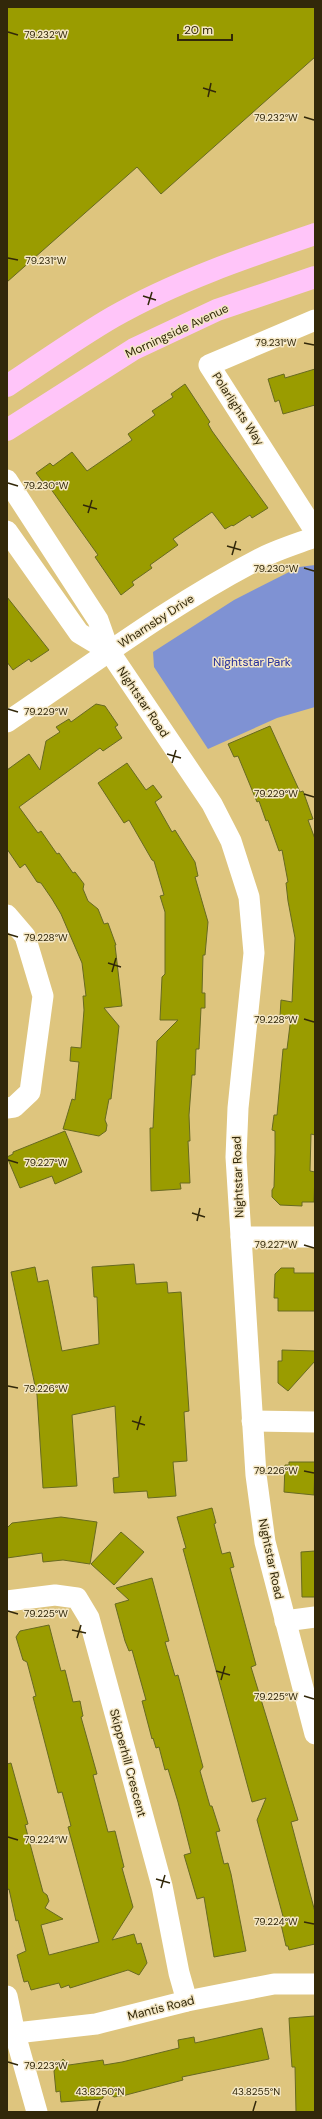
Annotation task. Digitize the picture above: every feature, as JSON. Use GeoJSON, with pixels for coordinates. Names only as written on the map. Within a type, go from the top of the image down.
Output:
{"type":"FeatureCollection","features":[{"type":"Feature","properties":{"kind":"main road"},"geometry":{"type":"LineString","coordinates":[[7,386],[114,316],[182,283],[219,268],[315,234]]}},
{"type":"Feature","properties":{"kind":"main road","name":"Morningside Avenue"},"geometry":{"type":"LineString","coordinates":[[7,430],[134,350],[217,310],[315,277]]}},
{"type":"Feature","properties":{"kind":"street","name":"Polarlights Way"},"geometry":{"type":"LineString","coordinates":[[315,320],[209,365],[315,531]]}},
{"type":"Feature","properties":{"kind":"street","name":"Nightstar Road"},"geometry":{"type":"LineString","coordinates":[[7,480],[98,620],[110,652],[212,804],[231,841],[249,897],[254,953],[238,1108],[236,1157],[256,1475],[265,1542],[315,1734]]}},
{"type":"Feature","properties":{"kind":"street","name":"Nightstar Road"},"geometry":{"type":"LineString","coordinates":[[7,531],[80,633],[110,652]]}},
{"type":"Feature","properties":{"kind":"street","name":"Wharnsby Drive"},"geometry":{"type":"LineString","coordinates":[[7,722],[218,581],[260,558],[315,537]]}},
{"type":"Feature","properties":{"kind":"street"},"geometry":{"type":"LineString","coordinates":[[7,915],[25,936],[43,996],[30,1092],[14,1107],[7,1108]]}},
{"type":"Feature","properties":{"kind":"street"},"geometry":{"type":"LineString","coordinates":[[241,1237],[315,1237]]}},
{"type":"Feature","properties":{"kind":"street"},"geometry":{"type":"LineString","coordinates":[[252,1421],[315,1422]]}},
{"type":"Feature","properties":{"kind":"street","name":"Skipperhill Crescent"},"geometry":{"type":"LineString","coordinates":[[7,1601],[55,1594],[77,1598],[89,1618],[162,1886],[179,1973],[187,2001]]}},
{"type":"Feature","properties":{"kind":"street"},"geometry":{"type":"LineString","coordinates":[[285,1621],[315,1618]]}},
{"type":"Feature","properties":{"kind":"street","name":"Mantis Road"},"geometry":{"type":"LineString","coordinates":[[11,2034],[96,2024],[187,2001],[274,1984],[315,1984]]}},
{"type":"Feature","properties":{"kind":"street"},"geometry":{"type":"LineString","coordinates":[[7,1996],[11,2034],[37,2112]]}},
{"type":"Feature","properties":{"kind":"green space","name":"Nightstar Park"},"geometry":{"type":"Polygon","coordinates":[[[315,565],[315,707],[277,718],[208,749],[154,667],[153,652],[234,600],[299,567],[315,565]]]}},
{"type":"Feature","properties":{"kind":"building"},"geometry":{"type":"Polygon","coordinates":[[[7,7],[315,7],[315,57],[161,194],[137,167],[7,282],[7,7]]]}},
{"type":"Feature","properties":{"kind":"building"},"geometry":{"type":"Polygon","coordinates":[[[315,369],[315,405],[283,414],[279,400],[275,402],[268,379],[284,374],[285,378],[315,369]]]}},
{"type":"Feature","properties":{"kind":"building"},"geometry":{"type":"Polygon","coordinates":[[[185,384],[210,422],[208,424],[212,431],[268,508],[252,518],[250,515],[233,526],[232,525],[225,529],[212,512],[173,539],[178,545],[150,565],[152,568],[132,582],[134,585],[121,595],[95,557],[98,555],[48,485],[46,486],[36,473],[50,463],[53,466],[72,452],[87,471],[132,440],[128,434],[155,415],[152,411],[173,397],[171,394],[185,384]]]}},
{"type":"Feature","properties":{"kind":"building"},"geometry":{"type":"Polygon","coordinates":[[[7,597],[49,650],[31,662],[29,659],[13,670],[7,662],[7,597]]]}},
{"type":"Feature","properties":{"kind":"building"},"geometry":{"type":"Polygon","coordinates":[[[96,704],[105,706],[118,725],[115,727],[122,738],[103,751],[100,748],[19,807],[38,833],[41,831],[57,854],[59,853],[73,873],[75,872],[84,884],[83,889],[88,901],[98,909],[104,924],[108,923],[116,945],[122,1006],[104,1008],[119,1026],[111,1099],[109,1099],[105,1120],[107,1125],[106,1131],[99,1136],[63,1129],[72,1099],[75,1100],[79,1062],[70,1061],[71,1047],[81,1048],[84,1010],[83,996],[86,996],[82,963],[61,914],[52,899],[41,883],[37,882],[25,864],[20,868],[7,849],[7,770],[29,754],[40,770],[46,741],[60,732],[56,727],[69,719],[71,722],[96,704]]]}},
{"type":"Feature","properties":{"kind":"building"},"geometry":{"type":"Polygon","coordinates":[[[270,726],[300,792],[303,791],[313,819],[308,820],[315,839],[315,1135],[311,1134],[310,1171],[315,1172],[314,1202],[302,1202],[302,1206],[280,1205],[272,1197],[272,1190],[274,1187],[275,1131],[272,1130],[274,1115],[277,1115],[283,1049],[287,1049],[291,1017],[280,1016],[281,1000],[292,1002],[295,938],[288,901],[286,883],[288,882],[282,850],[279,851],[268,820],[266,821],[259,801],[257,802],[238,756],[234,757],[228,744],[270,726]]]}},
{"type":"Feature","properties":{"kind":"building"},"geometry":{"type":"Polygon","coordinates":[[[127,763],[146,790],[153,785],[162,797],[155,802],[172,832],[175,830],[195,862],[198,876],[195,877],[208,922],[205,955],[203,955],[202,993],[205,993],[205,1008],[201,1008],[199,1049],[196,1049],[195,1075],[192,1075],[189,1115],[190,1141],[188,1141],[190,1183],[180,1183],[181,1189],[151,1191],[150,1128],[153,1128],[157,1041],[178,1020],[160,1020],[162,977],[165,974],[165,912],[160,896],[164,895],[154,861],[129,820],[124,823],[98,783],[127,763]]]}},
{"type":"Feature","properties":{"kind":"building"},"geometry":{"type":"Polygon","coordinates":[[[65,1131],[82,1172],[55,1184],[52,1176],[20,1188],[7,1157],[13,1154],[13,1152],[65,1131]]]}},
{"type":"Feature","properties":{"kind":"building"},"geometry":{"type":"Polygon","coordinates":[[[134,1264],[136,1284],[167,1282],[168,1293],[181,1292],[189,1411],[184,1412],[187,1461],[173,1462],[176,1496],[148,1498],[147,1491],[114,1493],[113,1478],[119,1477],[115,1406],[72,1415],[77,1486],[43,1488],[37,1395],[11,1272],[35,1267],[38,1282],[48,1280],[62,1351],[99,1344],[97,1297],[94,1297],[92,1267],[134,1264]]]}},
{"type":"Feature","properties":{"kind":"building"},"geometry":{"type":"Polygon","coordinates":[[[281,1268],[294,1268],[294,1273],[315,1273],[315,1311],[278,1311],[278,1298],[274,1298],[275,1274],[281,1268]]]}},
{"type":"Feature","properties":{"kind":"building"},"geometry":{"type":"Polygon","coordinates":[[[282,1350],[315,1351],[315,1361],[288,1391],[278,1383],[278,1361],[282,1361],[282,1350]]]}},
{"type":"Feature","properties":{"kind":"building"},"geometry":{"type":"Polygon","coordinates":[[[289,1462],[315,1462],[314,1495],[284,1492],[285,1465],[289,1465],[289,1462]]]}},
{"type":"Feature","properties":{"kind":"building"},"geometry":{"type":"Polygon","coordinates":[[[212,1508],[216,1523],[214,1524],[222,1554],[230,1552],[234,1567],[230,1568],[256,1665],[251,1667],[298,1820],[291,1822],[315,1912],[315,1944],[289,1950],[288,1946],[286,1946],[280,1920],[284,1920],[257,1820],[266,1798],[252,1802],[183,1549],[186,1548],[177,1517],[212,1508]]]}},
{"type":"Feature","properties":{"kind":"building"},"geometry":{"type":"Polygon","coordinates":[[[61,1517],[97,1522],[90,1564],[63,1560],[43,1562],[42,1553],[7,1558],[7,1528],[12,1523],[61,1517]]]}},
{"type":"Feature","properties":{"kind":"building"},"geometry":{"type":"Polygon","coordinates":[[[121,1532],[144,1552],[114,1585],[91,1564],[121,1532]]]}},
{"type":"Feature","properties":{"kind":"building"},"geometry":{"type":"Polygon","coordinates":[[[315,1551],[315,1597],[302,1597],[301,1552],[315,1551]]]}},
{"type":"Feature","properties":{"kind":"building"},"geometry":{"type":"Polygon","coordinates":[[[152,1578],[169,1641],[165,1642],[175,1676],[178,1675],[203,1767],[200,1771],[210,1806],[212,1806],[220,1831],[216,1832],[224,1864],[228,1863],[231,1874],[246,1951],[214,1957],[204,1897],[197,1899],[184,1855],[191,1853],[178,1802],[168,1769],[165,1770],[159,1747],[156,1748],[153,1738],[152,1739],[142,1701],[146,1700],[132,1650],[129,1651],[125,1641],[115,1604],[129,1600],[116,1588],[152,1578]]]}},
{"type":"Feature","properties":{"kind":"building"},"geometry":{"type":"Polygon","coordinates":[[[49,1625],[61,1671],[65,1670],[73,1702],[80,1701],[83,1716],[81,1717],[97,1774],[93,1775],[108,1832],[115,1831],[124,1867],[122,1868],[133,1907],[112,1940],[134,1934],[137,1944],[141,1943],[147,1963],[139,1975],[128,1970],[70,1988],[69,1985],[61,1988],[59,1983],[31,1990],[28,1981],[24,1982],[17,1955],[26,1951],[18,1920],[16,1921],[9,1889],[7,1890],[7,1764],[11,1763],[28,1824],[25,1825],[43,1892],[47,1895],[49,1901],[45,1908],[63,1919],[41,1925],[49,1955],[99,1942],[68,1827],[71,1826],[62,1792],[58,1793],[33,1697],[36,1696],[27,1662],[23,1660],[16,1637],[20,1631],[49,1625]]]}},
{"type":"Feature","properties":{"kind":"building"},"geometry":{"type":"Polygon","coordinates":[[[315,2016],[315,2112],[296,2112],[295,2067],[292,2067],[289,2018],[315,2016]]]}},
{"type":"Feature","properties":{"kind":"building"},"geometry":{"type":"Polygon","coordinates":[[[262,2028],[269,2059],[182,2077],[183,2080],[126,2095],[114,2097],[107,2092],[102,2099],[61,2102],[60,2091],[56,2092],[54,2071],[63,2059],[69,2065],[103,2060],[104,2065],[179,2048],[178,2040],[194,2037],[195,2043],[262,2028]]]}}]}
